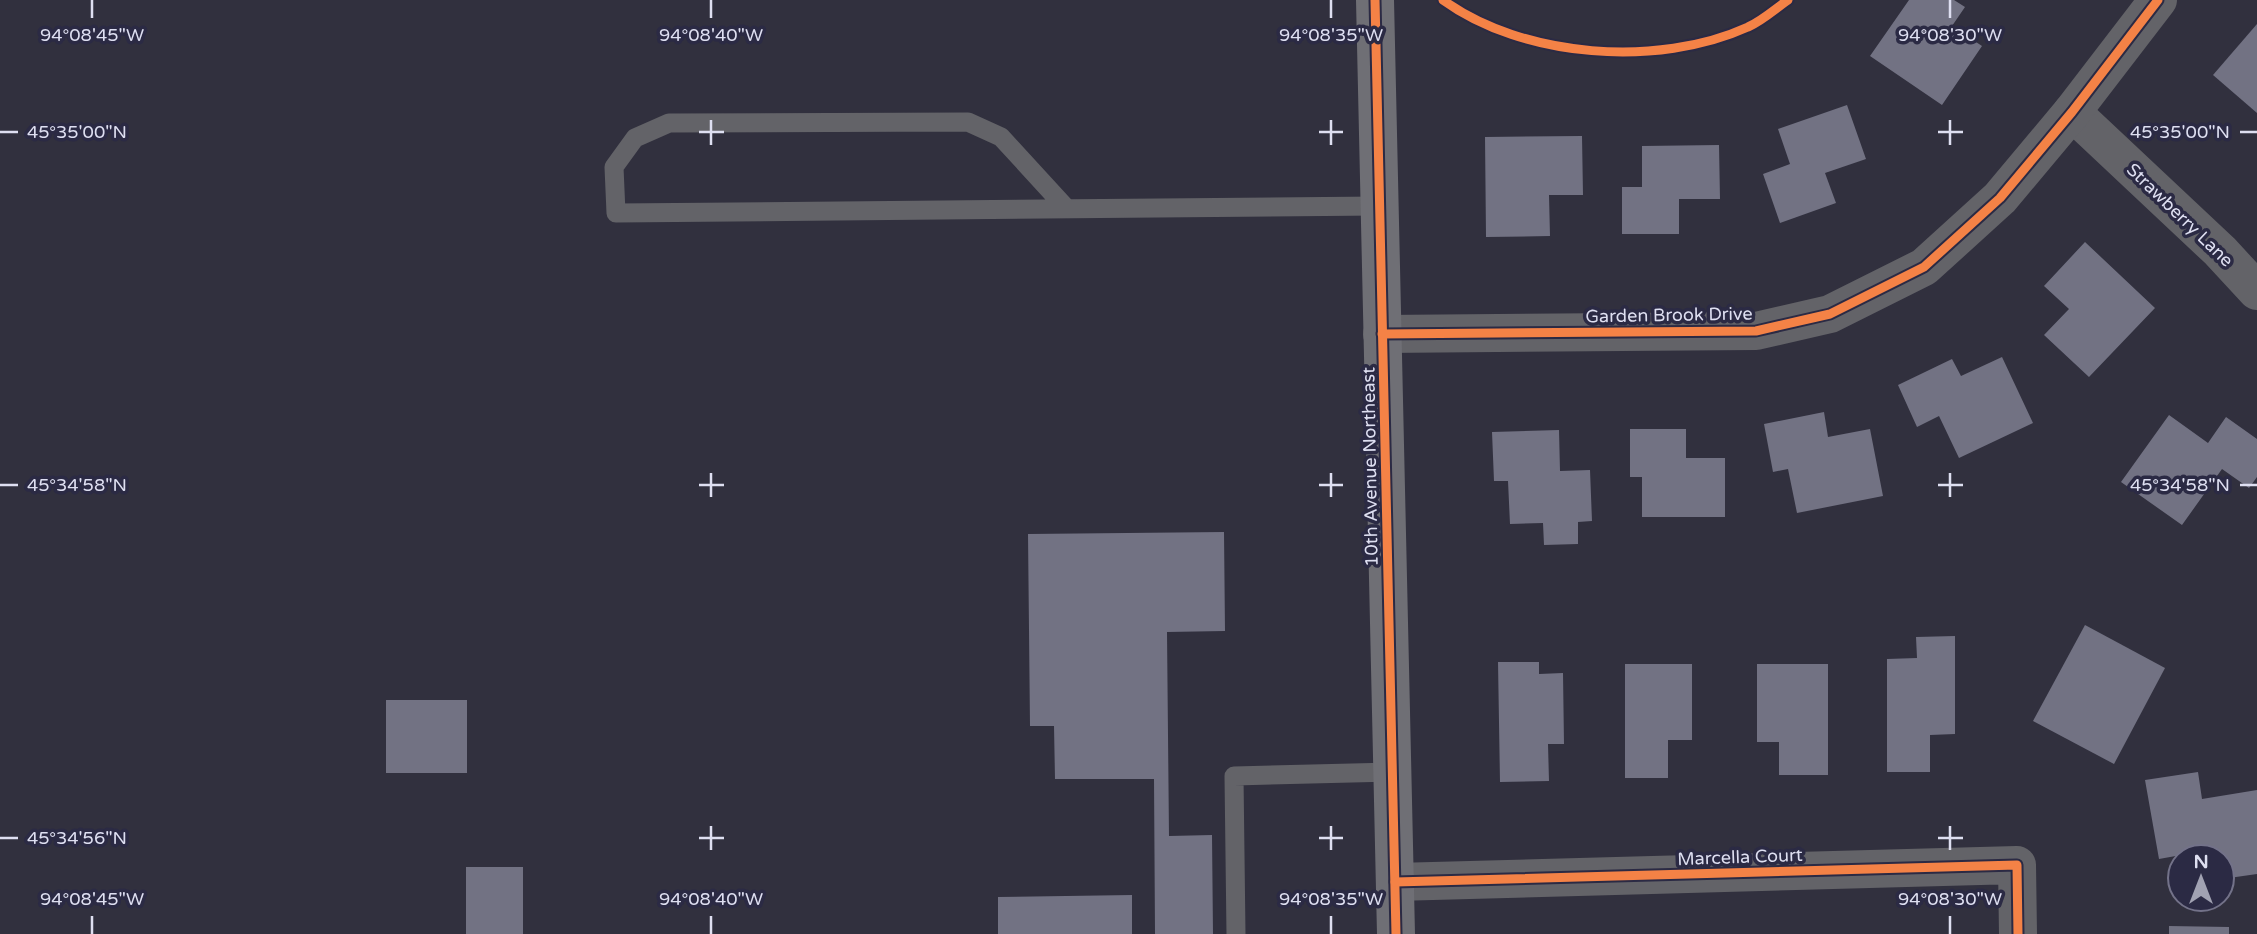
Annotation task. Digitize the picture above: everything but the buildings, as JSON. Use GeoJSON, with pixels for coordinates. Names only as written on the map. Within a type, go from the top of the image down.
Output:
{"type":"FeatureCollection","features":[{"type":"Feature","properties":{"kind":"street","name":"10th Avenue Northeast"},"geometry":{"type":"LineString","coordinates":[[1375,0],[1396,934]]}},
{"type":"Feature","properties":{"kind":"street","name":"Garden Brook Drive"},"geometry":{"type":"LineString","coordinates":[[1382,334],[1756,331],[1830,314],[1924,267],[2000,198],[2072,112],[2158,0]]}},
{"type":"Feature","properties":{"kind":"street","name":"Strawberry Lane"},"geometry":{"type":"LineString","coordinates":[[2072,112],[2220,251],[2257,291]]}},
{"type":"Feature","properties":{"kind":"street","name":"Marcella Court"},"geometry":{"type":"LineString","coordinates":[[1395,882],[2017,865],[2018,934]]}},
{"type":"Feature","properties":{"kind":"lane"},"geometry":{"type":"LineString","coordinates":[[1067,209],[1001,137],[968,122],[669,123],[635,138],[614,167],[616,213],[1067,209],[1379,206]]}},
{"type":"Feature","properties":{"kind":"lane"},"geometry":{"type":"LineString","coordinates":[[1236,934],[1234,776],[1393,772]]}},
{"type":"Feature","properties":{"kind":"cycle path"},"geometry":{"type":"LineString","coordinates":[[1375,0],[1396,934]]}},
{"type":"Feature","properties":{"kind":"cycle path"},"geometry":{"type":"LineString","coordinates":[[1443,0],[1475,19],[1512,34],[1551,45],[1592,51],[1633,52],[1674,48],[1712,40],[1753,24],[1788,0]]}},
{"type":"Feature","properties":{"kind":"cycle path"},"geometry":{"type":"LineString","coordinates":[[1382,334],[1756,331],[1830,314],[1924,267],[2000,198],[2072,112],[2158,0]]}},
{"type":"Feature","properties":{"kind":"cycle path"},"geometry":{"type":"LineString","coordinates":[[1395,882],[2017,865],[2018,934]]}}]}
